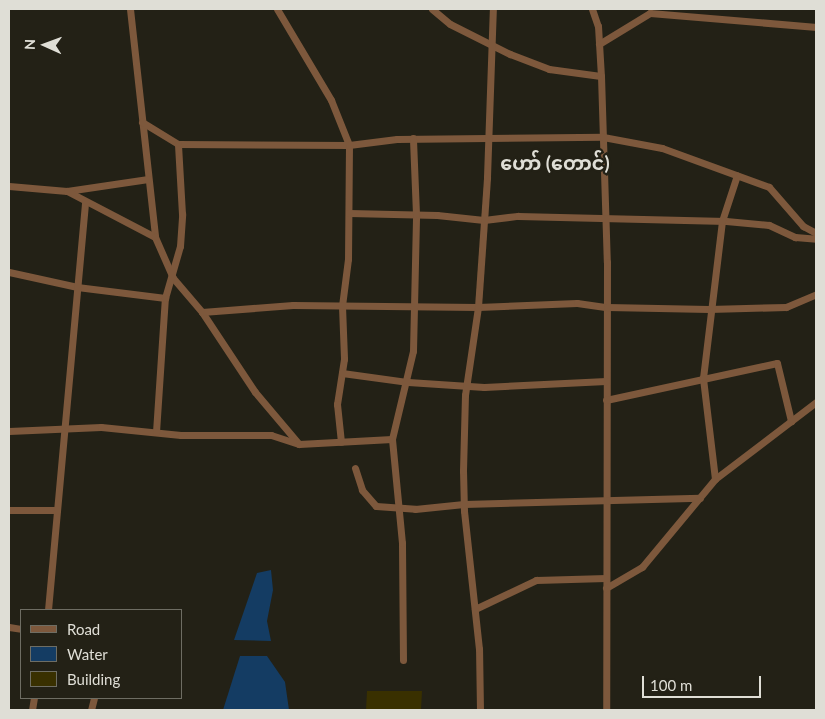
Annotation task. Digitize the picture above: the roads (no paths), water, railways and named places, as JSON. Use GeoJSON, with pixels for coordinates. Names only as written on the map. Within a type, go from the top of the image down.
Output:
{"type":"FeatureCollection","features":[{"type":"Feature","properties":{"kind":"street"},"geometry":{"type":"LineString","coordinates":[[130,9],[155,237],[173,278],[202,312],[256,392],[299,444]]}},
{"type":"Feature","properties":{"kind":"street"},"geometry":{"type":"LineString","coordinates":[[277,9],[331,100],[350,145],[348,259],[342,306],[342,373],[337,404],[341,442]]}},
{"type":"Feature","properties":{"kind":"street"},"geometry":{"type":"LineString","coordinates":[[432,9],[450,24],[491,46],[549,69],[601,76]]}},
{"type":"Feature","properties":{"kind":"street"},"geometry":{"type":"LineString","coordinates":[[480,710],[475,609],[464,504],[467,387],[478,308],[484,220],[493,9]]}},
{"type":"Feature","properties":{"kind":"street"},"geometry":{"type":"LineString","coordinates":[[592,9],[599,44],[606,217],[606,710]]}},
{"type":"Feature","properties":{"kind":"street"},"geometry":{"type":"LineString","coordinates":[[703,9],[706,18]]}},
{"type":"Feature","properties":{"kind":"street"},"geometry":{"type":"LineString","coordinates":[[599,44],[650,13],[816,28]]}},
{"type":"Feature","properties":{"kind":"street"},"geometry":{"type":"LineString","coordinates":[[142,122],[178,144],[350,145],[413,138],[603,137],[662,148],[770,187],[802,226],[816,233]]}},
{"type":"Feature","properties":{"kind":"street"},"geometry":{"type":"LineString","coordinates":[[403,660],[402,543],[396,508],[392,440],[408,382],[413,351],[416,214],[413,138]]}},
{"type":"Feature","properties":{"kind":"street"},"geometry":{"type":"LineString","coordinates":[[156,432],[165,298],[173,278],[182,214],[178,144]]}},
{"type":"Feature","properties":{"kind":"street"},"geometry":{"type":"LineString","coordinates":[[714,479],[703,378],[709,309],[722,221],[737,175]]}},
{"type":"Feature","properties":{"kind":"street"},"geometry":{"type":"LineString","coordinates":[[9,186],[67,191],[148,179]]}},
{"type":"Feature","properties":{"kind":"street"},"geometry":{"type":"LineString","coordinates":[[67,191],[85,202],[115,214],[155,237]]}},
{"type":"Feature","properties":{"kind":"street"},"geometry":{"type":"LineString","coordinates":[[48,609],[85,202]]}},
{"type":"Feature","properties":{"kind":"street"},"geometry":{"type":"LineString","coordinates":[[349,213],[416,214],[484,220],[518,216],[722,221],[770,225],[795,237],[816,239]]}},
{"type":"Feature","properties":{"kind":"street"},"geometry":{"type":"LineString","coordinates":[[9,272],[77,286],[165,298]]}},
{"type":"Feature","properties":{"kind":"street"},"geometry":{"type":"LineString","coordinates":[[202,312],[238,307],[478,308],[577,303],[607,307],[709,309],[786,307],[816,294]]}},
{"type":"Feature","properties":{"kind":"street"},"geometry":{"type":"LineString","coordinates":[[606,400],[776,363],[791,421]]}},
{"type":"Feature","properties":{"kind":"street"},"geometry":{"type":"LineString","coordinates":[[342,373],[408,382],[467,387],[606,381]]}},
{"type":"Feature","properties":{"kind":"street"},"geometry":{"type":"LineString","coordinates":[[606,588],[642,567],[714,479],[816,402]]}},
{"type":"Feature","properties":{"kind":"street"},"geometry":{"type":"LineString","coordinates":[[9,432],[100,427],[156,432],[271,436],[299,444],[392,440]]}},
{"type":"Feature","properties":{"kind":"street"},"geometry":{"type":"LineString","coordinates":[[356,468],[362,490],[376,506],[396,508],[464,504],[605,502],[700,498]]}},
{"type":"Feature","properties":{"kind":"street"},"geometry":{"type":"LineString","coordinates":[[9,510],[57,510]]}},
{"type":"Feature","properties":{"kind":"street"},"geometry":{"type":"LineString","coordinates":[[475,609],[536,580],[606,578]]}},
{"type":"Feature","properties":{"kind":"water"},"geometry":{"type":"Polygon","coordinates":[[[271,570],[273,590],[267,621],[271,641],[234,640],[257,573],[271,570]]]}},
{"type":"Feature","properties":{"kind":"water"},"geometry":{"type":"Polygon","coordinates":[[[240,656],[267,656],[285,682],[289,710],[223,710],[240,656]]]}},
{"type":"Feature","properties":{"kind":"district","name":"ဟော် (တောင်)"},"geometry":{"type":"Point","coordinates":[555,163]}}]}
